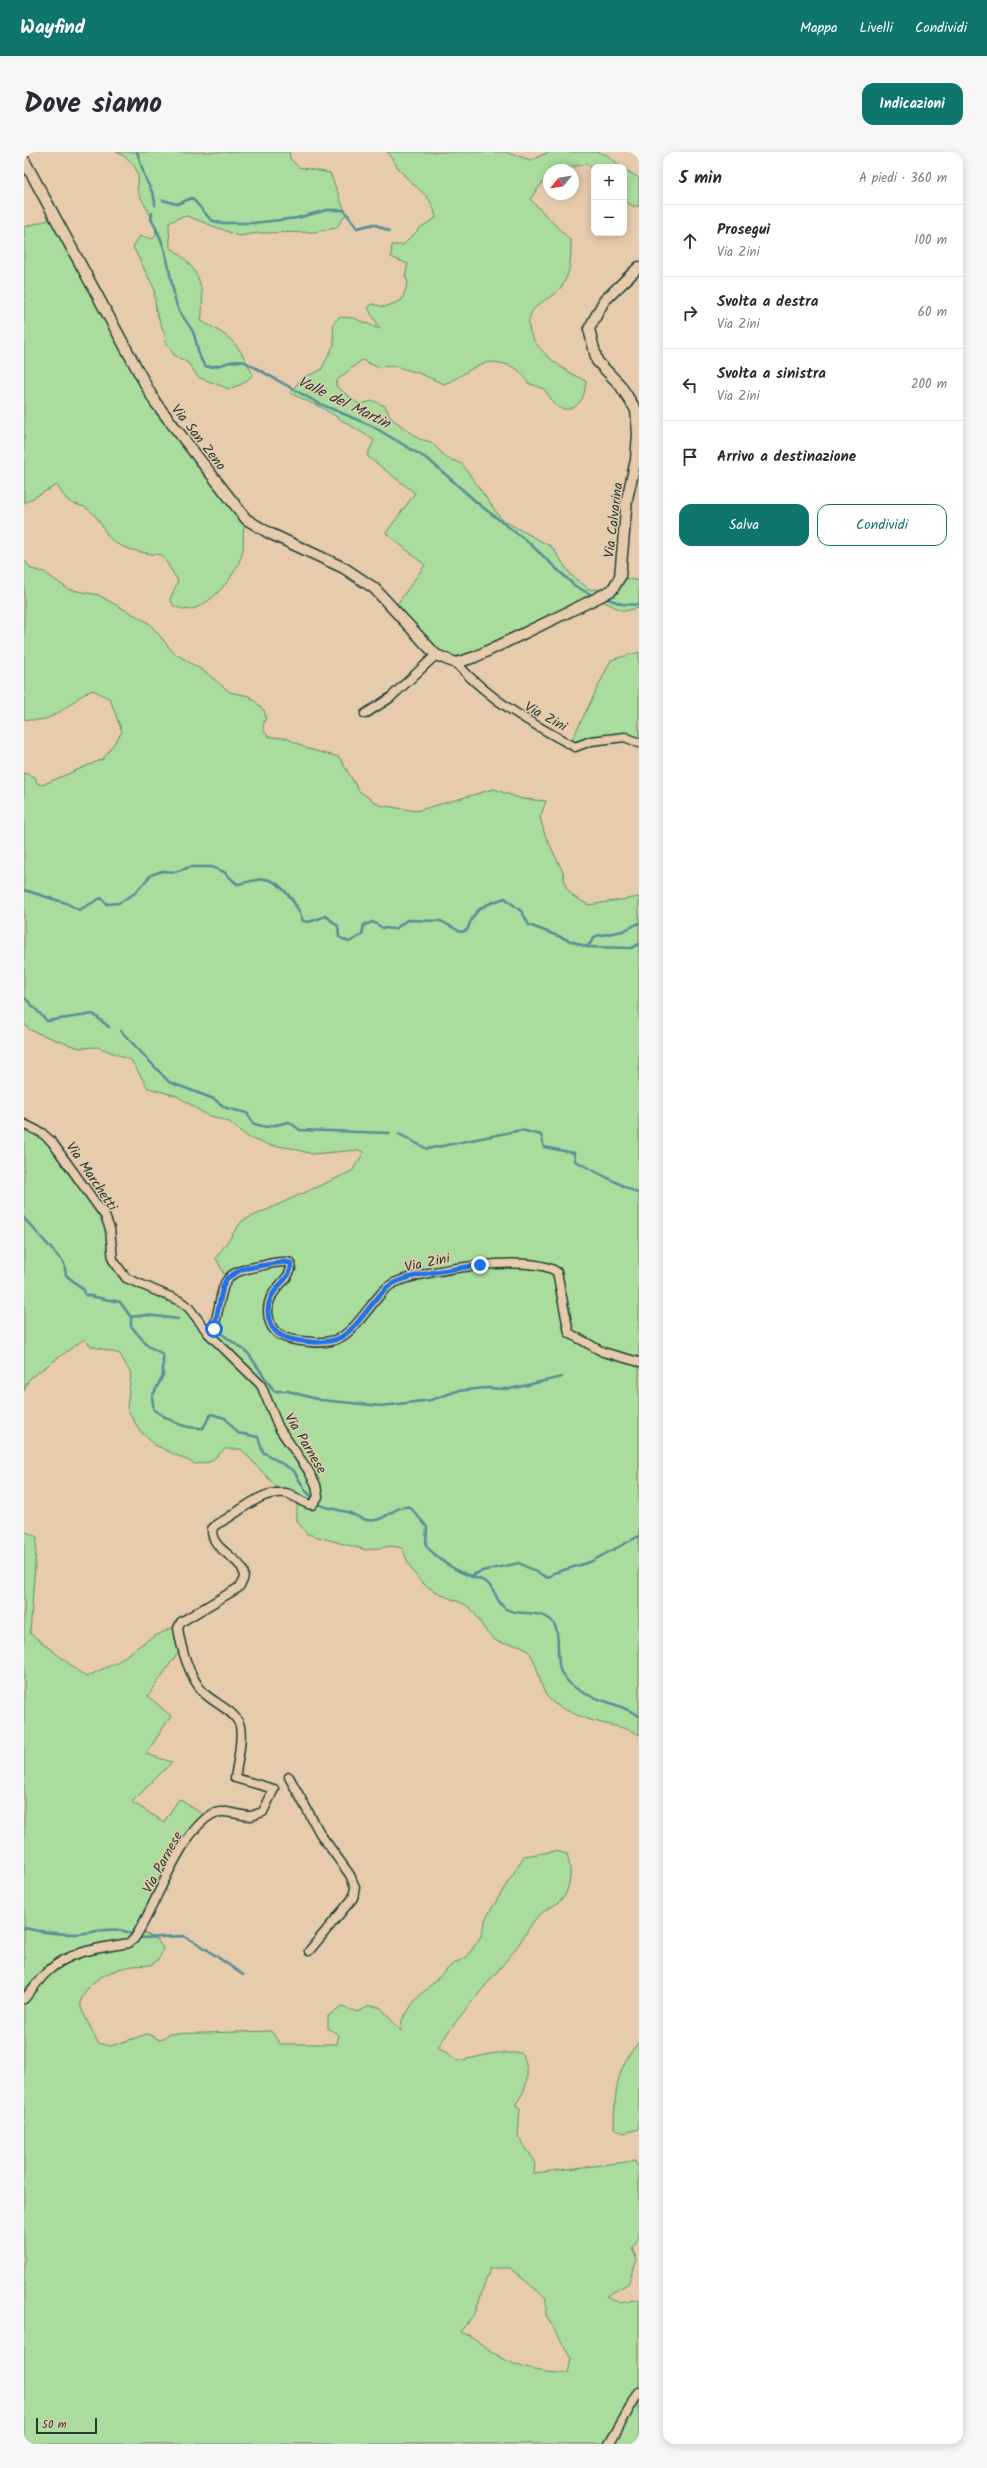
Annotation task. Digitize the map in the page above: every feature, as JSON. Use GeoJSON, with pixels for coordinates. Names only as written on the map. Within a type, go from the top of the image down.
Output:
{"type":"FeatureCollection","features":[{"type":"Feature","properties":{"kind":"street","name":"Via San Zeno"},"geometry":{"type":"LineString","coordinates":[[24,160],[155,402],[246,519],[269,533],[344,568],[374,588],[436,655]]}},
{"type":"Feature","properties":{"kind":"street","name":"Via Calvarina"},"geometry":{"type":"LineString","coordinates":[[456,662],[476,657],[597,598],[612,590],[620,577],[627,499],[636,460],[636,410],[620,385],[597,362],[589,329],[604,301],[639,267]]}},
{"type":"Feature","properties":{"kind":"street"},"geometry":{"type":"LineString","coordinates":[[365,714],[390,698],[436,655],[456,662]]}},
{"type":"Feature","properties":{"kind":"street","name":"Via Zini"},"geometry":{"type":"LineString","coordinates":[[456,662],[476,684],[508,709],[575,747],[591,741],[625,737],[639,743]]}},
{"type":"Feature","properties":{"kind":"street","name":"Via Marchetti"},"geometry":{"type":"LineString","coordinates":[[24,1124],[42,1133],[52,1142],[105,1216],[110,1229],[113,1260],[126,1278],[180,1301],[189,1308],[208,1334],[261,1385],[268,1400]]}},
{"type":"Feature","properties":{"kind":"street","name":"Via Zini"},"geometry":{"type":"LineString","coordinates":[[208,1334],[214,1329],[223,1286],[227,1278],[242,1269],[283,1262],[291,1263],[289,1275],[276,1288],[269,1299],[271,1324],[273,1329],[282,1338],[330,1343],[342,1338],[354,1327],[382,1292],[395,1283],[480,1265],[530,1263],[550,1267],[557,1272],[569,1333],[603,1352],[639,1362]]}},
{"type":"Feature","properties":{"kind":"street","name":"Via Parnese"},"geometry":{"type":"LineString","coordinates":[[24,1999],[48,1971],[65,1958],[78,1952],[129,1943],[134,1939],[175,1860],[198,1827],[216,1813],[225,1812],[252,1816],[263,1812],[274,1789],[235,1778],[241,1731],[239,1723],[234,1716],[204,1693],[196,1682],[184,1652],[178,1628],[182,1622],[238,1588],[244,1581],[245,1575],[242,1568],[214,1543],[211,1536],[212,1529],[217,1524],[265,1494],[288,1494],[306,1504],[312,1505],[318,1497],[308,1470],[279,1428],[268,1400]]}},
{"type":"Feature","properties":{"kind":"street"},"geometry":{"type":"LineString","coordinates":[[289,1776],[321,1835],[350,1875],[355,1887],[353,1898],[309,1951]]}},
{"type":"Feature","properties":{"kind":"street"},"geometry":{"type":"LineString","coordinates":[[609,2444],[639,2392]]}},
{"type":"Feature","properties":{"kind":"green space"},"geometry":{"type":"Polygon","coordinates":[[[116,152],[289,152],[290,158],[298,167],[330,173],[346,214],[336,228],[314,232],[258,233],[239,236],[187,216],[178,218],[169,223],[170,247],[188,262],[194,270],[201,287],[201,321],[220,332],[233,342],[243,355],[253,375],[242,384],[229,389],[198,377],[188,363],[174,355],[166,343],[165,335],[156,311],[154,288],[133,247],[140,236],[153,239],[156,235],[155,224],[137,190],[138,177],[135,167],[127,158],[116,152]]]}},
{"type":"Feature","properties":{"kind":"green space"},"geometry":{"type":"Polygon","coordinates":[[[387,152],[505,152],[531,160],[549,152],[597,152],[607,155],[618,164],[591,164],[591,167],[588,164],[579,165],[579,164],[543,164],[543,182],[530,199],[571,241],[570,264],[565,281],[556,293],[534,309],[529,320],[530,331],[535,342],[544,352],[554,362],[586,381],[583,397],[577,405],[573,408],[562,409],[555,405],[544,389],[528,383],[522,374],[515,368],[508,365],[489,362],[475,367],[444,384],[416,372],[394,366],[377,367],[362,360],[337,380],[336,386],[359,404],[374,401],[385,406],[391,418],[419,439],[431,442],[447,458],[462,464],[502,520],[552,547],[571,575],[589,589],[612,590],[620,577],[639,581],[639,608],[623,611],[597,598],[456,663],[436,655],[393,610],[425,565],[386,533],[415,493],[367,456],[374,440],[324,409],[290,393],[302,378],[321,370],[334,344],[333,323],[340,317],[354,318],[380,329],[368,308],[372,304],[385,307],[402,300],[408,282],[405,276],[408,264],[391,257],[392,245],[403,245],[421,227],[436,218],[432,205],[426,196],[402,173],[387,152]]]}},
{"type":"Feature","properties":{"kind":"green space"},"geometry":{"type":"Polygon","coordinates":[[[627,171],[639,178],[639,206],[632,206],[627,202],[627,171]]]}},
{"type":"Feature","properties":{"kind":"green space"},"geometry":{"type":"Polygon","coordinates":[[[55,218],[155,403],[246,519],[241,559],[231,577],[209,600],[190,610],[174,606],[170,599],[178,581],[162,555],[133,550],[112,541],[94,515],[86,508],[70,502],[57,485],[24,503],[24,227],[55,218]]]}},
{"type":"Feature","properties":{"kind":"green space"},"geometry":{"type":"Polygon","coordinates":[[[24,559],[31,569],[44,572],[68,589],[98,595],[149,623],[174,653],[205,672],[230,692],[249,696],[264,710],[266,718],[263,728],[269,737],[286,738],[308,749],[339,757],[359,791],[379,805],[416,811],[494,789],[522,799],[546,801],[540,818],[545,835],[563,872],[566,888],[574,897],[589,905],[639,897],[639,1735],[626,1729],[584,1718],[555,1704],[549,1699],[545,1692],[535,1662],[526,1649],[519,1645],[503,1643],[495,1640],[487,1633],[476,1615],[469,1607],[429,1588],[414,1573],[402,1548],[392,1546],[366,1550],[307,1534],[297,1521],[297,1498],[281,1492],[241,1449],[225,1449],[210,1462],[195,1464],[155,1445],[139,1430],[127,1408],[131,1374],[120,1354],[91,1346],[84,1339],[29,1379],[24,1391],[24,1125],[45,1137],[103,1215],[117,1270],[182,1303],[210,1333],[225,1276],[216,1258],[242,1221],[352,1171],[364,1152],[358,1150],[312,1154],[291,1148],[269,1145],[249,1138],[229,1122],[205,1114],[177,1096],[148,1088],[131,1060],[98,1047],[79,1048],[30,1030],[24,1023],[24,773],[35,777],[37,783],[42,785],[103,759],[122,732],[110,699],[93,690],[84,694],[53,716],[45,719],[24,719],[24,559]]]}},
{"type":"Feature","properties":{"kind":"green space"},"geometry":{"type":"Polygon","coordinates":[[[639,652],[639,741],[615,738],[582,748],[570,744],[611,660],[639,652]]]}},
{"type":"Feature","properties":{"kind":"green space"},"geometry":{"type":"Polygon","coordinates":[[[24,1531],[37,1537],[30,1633],[86,1677],[117,1662],[149,1639],[178,1625],[181,1648],[148,1696],[171,1716],[146,1754],[172,1762],[132,1802],[164,1822],[179,1799],[204,1815],[140,1930],[157,1940],[163,1948],[159,1959],[149,1965],[125,1967],[99,1978],[86,1991],[82,1998],[82,2010],[98,2043],[111,2046],[147,2034],[160,2040],[169,2034],[271,2031],[280,2044],[337,2044],[339,2035],[328,2028],[328,2016],[342,2007],[358,2012],[369,2006],[380,2007],[401,2031],[402,2020],[416,1999],[453,1964],[467,1957],[481,1936],[486,1918],[524,1856],[556,1851],[567,1854],[570,1874],[569,1885],[565,1895],[560,1901],[537,1917],[516,1949],[465,2010],[438,2047],[458,2061],[495,2053],[522,2053],[527,2066],[527,2080],[523,2093],[515,2105],[520,2108],[518,2137],[535,2161],[534,2173],[635,2161],[639,2169],[639,2239],[632,2248],[637,2260],[628,2284],[606,2296],[620,2303],[639,2299],[639,2444],[24,2444],[24,1531]],[[490,2268],[475,2313],[460,2332],[471,2337],[507,2361],[517,2365],[546,2372],[568,2373],[571,2357],[546,2316],[546,2298],[510,2268],[490,2268]]]}},
{"type":"Feature","properties":{"kind":"green space"},"geometry":{"type":"Polygon","coordinates":[[[639,2042],[639,2129],[624,2133],[614,2128],[616,2093],[625,2062],[639,2042]]]}},
{"type":"Feature","properties":{"kind":"waterway","name":"Valle del Martin"},"geometry":{"type":"LineString","coordinates":[[137,152],[146,181],[152,191],[155,205]]}},
{"type":"Feature","properties":{"kind":"waterway"},"geometry":{"type":"LineString","coordinates":[[163,200],[177,204],[192,198],[211,220],[220,223],[254,223],[297,218],[327,210],[344,210],[357,228],[374,224],[389,231]]}},
{"type":"Feature","properties":{"kind":"waterway","name":"Valle del Martin"},"geometry":{"type":"LineString","coordinates":[[152,213],[151,219],[165,250],[176,303],[179,311],[195,336],[200,358],[205,366],[210,367],[239,361],[245,362],[318,403],[372,426],[429,460],[481,506],[528,542],[575,586],[590,594]]}},
{"type":"Feature","properties":{"kind":"waterway","name":"Valle del Martin"},"geometry":{"type":"LineString","coordinates":[[605,598],[622,604],[639,605]]}},
{"type":"Feature","properties":{"kind":"waterway"},"geometry":{"type":"LineString","coordinates":[[24,890],[66,903],[79,910],[101,898],[107,904],[119,903],[135,893],[151,875],[162,871],[175,872],[190,867],[212,867],[224,872],[237,884],[262,879],[277,884],[293,902],[303,921],[309,922],[326,916],[338,926],[339,937],[349,942],[362,935],[364,925],[373,922],[383,928],[395,929],[407,920],[441,921],[461,932],[467,930],[477,911],[485,905],[505,898],[522,912],[529,925],[587,947],[596,936],[623,931],[639,923]]}},
{"type":"Feature","properties":{"kind":"waterway"},"geometry":{"type":"LineString","coordinates":[[587,947],[631,948],[639,944]]}},
{"type":"Feature","properties":{"kind":"waterway"},"geometry":{"type":"LineString","coordinates":[[24,997],[47,1021],[93,1014],[109,1027]]}},
{"type":"Feature","properties":{"kind":"waterway"},"geometry":{"type":"LineString","coordinates":[[121,1031],[169,1082],[214,1099],[226,1108],[247,1113],[254,1124],[266,1127],[289,1122],[300,1130],[390,1133]]}},
{"type":"Feature","properties":{"kind":"waterway"},"geometry":{"type":"LineString","coordinates":[[399,1134],[427,1149],[521,1130],[541,1135],[544,1147],[574,1153],[575,1161],[639,1194]]}},
{"type":"Feature","properties":{"kind":"waterway"},"geometry":{"type":"LineString","coordinates":[[24,1218],[64,1263],[66,1275],[84,1290],[85,1295],[120,1302],[131,1317],[131,1326],[148,1346],[163,1354],[163,1375],[152,1397],[154,1410],[177,1424],[196,1428],[203,1428],[211,1414],[225,1418],[238,1433],[258,1437],[263,1452],[294,1471],[305,1490],[312,1497]]}},
{"type":"Feature","properties":{"kind":"waterway"},"geometry":{"type":"LineString","coordinates":[[131,1317],[147,1315],[178,1319]]}},
{"type":"Feature","properties":{"kind":"waterway"},"geometry":{"type":"LineString","coordinates":[[219,1332],[248,1353],[274,1391],[288,1391],[320,1400],[382,1406],[431,1400],[457,1391],[485,1388],[510,1389],[562,1377]]}},
{"type":"Feature","properties":{"kind":"waterway"},"geometry":{"type":"LineString","coordinates":[[320,1505],[350,1513],[366,1520],[376,1520],[397,1509],[410,1507],[427,1527],[426,1546],[441,1560],[458,1571],[481,1579],[487,1583],[500,1603],[506,1609],[516,1612],[538,1614],[553,1622],[557,1635],[559,1666],[568,1682],[586,1694],[629,1710],[639,1716]]}},
{"type":"Feature","properties":{"kind":"waterway"},"geometry":{"type":"LineString","coordinates":[[471,1576],[482,1571],[519,1563],[548,1578],[554,1573],[590,1562],[639,1536]]}},
{"type":"Feature","properties":{"kind":"waterway"},"geometry":{"type":"LineString","coordinates":[[24,1928],[61,1934],[80,1934],[103,1930],[117,1930],[131,1934]]}},
{"type":"Feature","properties":{"kind":"waterway"},"geometry":{"type":"LineString","coordinates":[[140,1938],[183,1936],[199,1944],[243,1975]]}},
{"type":"Feature","properties":{"kind":"route"},"geometry":{"type":"LineString","coordinates":[[214,1329],[223,1286],[227,1278],[242,1269],[283,1262],[291,1263],[292,1268],[289,1275],[276,1288],[269,1299],[269,1319],[273,1329],[282,1338],[330,1343],[342,1338],[354,1327],[382,1292],[395,1283],[454,1269],[480,1265]]}}]}
